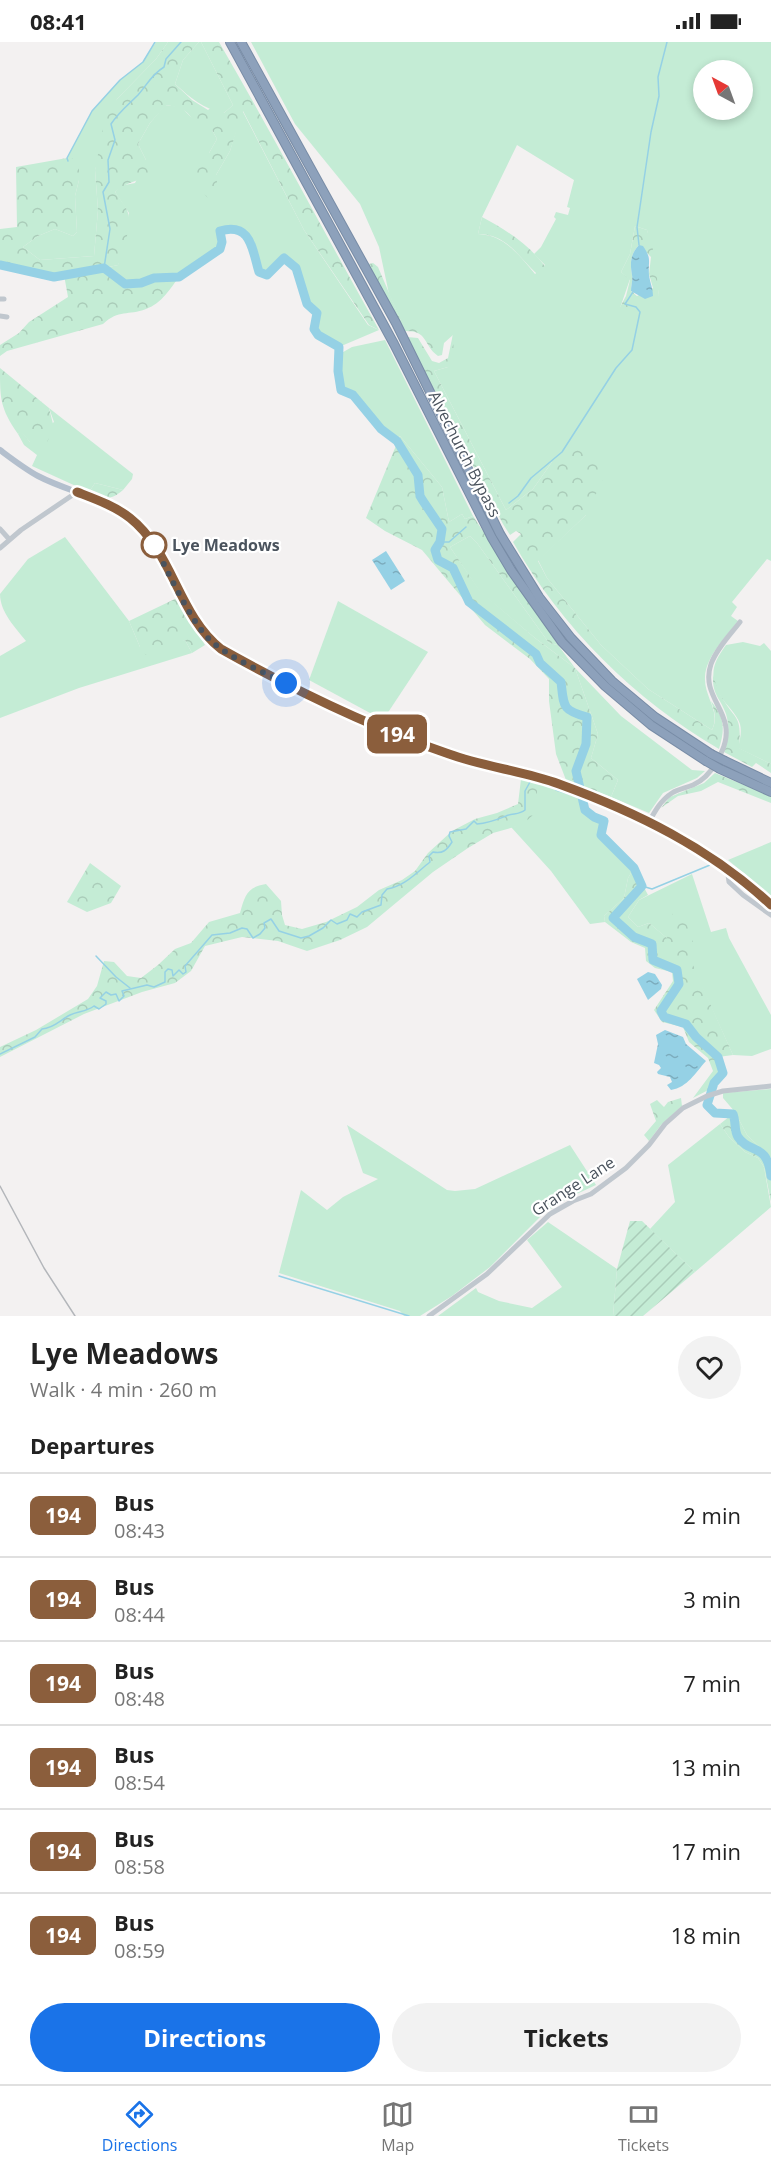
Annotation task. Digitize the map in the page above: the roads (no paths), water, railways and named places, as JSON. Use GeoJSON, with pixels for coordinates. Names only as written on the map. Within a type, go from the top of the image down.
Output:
{"type":"FeatureCollection","features":[{"type":"Feature","properties":{"kind":"highway","name":"Alvechurch Bypass"},"geometry":{"type":"LineString","coordinates":[[230,42],[384,324],[492,538],[532,602],[562,642],[605,686],[651,725],[720,769],[771,792]]}},
{"type":"Feature","properties":{"kind":"highway","name":"Alvechurch Bypass"},"geometry":{"type":"LineString","coordinates":[[241,42],[396,323],[500,534],[539,597],[571,638],[612,681],[655,717],[725,761],[771,783]]}},
{"type":"Feature","properties":{"kind":"main road"},"geometry":{"type":"LineString","coordinates":[[0,450],[38,476],[113,507],[139,526],[156,549],[199,627],[221,649],[310,696],[409,740],[476,764],[529,775],[570,788],[649,822],[683,840],[726,868],[771,905]]}},
{"type":"Feature","properties":{"kind":"street"},"geometry":{"type":"LineString","coordinates":[[0,548],[9,539],[77,492]]}},
{"type":"Feature","properties":{"kind":"street"},"geometry":{"type":"LineString","coordinates":[[0,529],[9,539]]}},
{"type":"Feature","properties":{"kind":"street"},"geometry":{"type":"LineString","coordinates":[[649,822],[658,806],[668,795],[704,779],[723,751],[727,734],[726,720],[711,690],[709,671],[719,649],[740,622]]}},
{"type":"Feature","properties":{"kind":"street"},"geometry":{"type":"LineString","coordinates":[[726,868],[729,882],[771,915]]}},
{"type":"Feature","properties":{"kind":"street","name":"Grange Lane"},"geometry":{"type":"LineString","coordinates":[[429,1316],[487,1274],[550,1214],[591,1194],[613,1179],[638,1157],[676,1113],[717,1092],[771,1086]]}},
{"type":"Feature","properties":{"kind":"water"},"geometry":{"type":"Polygon","coordinates":[[[639,245],[643,246],[649,257],[649,275],[653,293],[653,296],[645,299],[631,291],[631,259],[639,245]]]}},
{"type":"Feature","properties":{"kind":"water"},"geometry":{"type":"Polygon","coordinates":[[[386,551],[405,581],[391,590],[372,560],[386,551]]]}},
{"type":"Feature","properties":{"kind":"water"},"geometry":{"type":"Polygon","coordinates":[[[648,972],[655,974],[662,985],[661,989],[648,1000],[637,979],[648,972]]]}},
{"type":"Feature","properties":{"kind":"water"},"geometry":{"type":"Polygon","coordinates":[[[665,1030],[683,1037],[686,1044],[706,1061],[687,1083],[671,1090],[667,1085],[672,1082],[670,1077],[658,1074],[661,1068],[654,1063],[658,1044],[656,1035],[665,1030]]]}},
{"type":"Feature","properties":{"kind":"waterway"},"geometry":{"type":"LineString","coordinates":[[68,161],[67,158],[92,111],[120,80],[143,62],[155,42]]}},
{"type":"Feature","properties":{"kind":"waterway"},"geometry":{"type":"LineString","coordinates":[[104,268],[110,229],[103,192],[109,182],[108,160],[115,140],[111,124],[152,77],[164,67],[166,59],[181,42]]}},
{"type":"Feature","properties":{"kind":"waterway"},"geometry":{"type":"LineString","coordinates":[[639,245],[637,227],[651,132],[659,96],[658,77],[667,42]]}},
{"type":"Feature","properties":{"kind":"waterway"},"geometry":{"type":"LineString","coordinates":[[0,265],[54,277],[104,268],[125,284],[141,283],[154,278],[179,277],[220,249],[222,242],[220,231],[230,229],[244,234],[252,247],[259,272],[267,275],[284,258],[296,268],[307,304],[317,313],[314,329],[318,335],[339,347],[338,371],[341,390],[353,395],[381,429],[397,441],[418,475],[420,496],[442,529],[440,542],[435,550],[438,560],[453,568],[469,602],[536,654],[540,663],[561,682],[566,706],[573,712],[587,717],[586,744],[576,771],[585,810],[604,821],[601,835],[634,868],[642,886],[613,918],[634,937],[652,944],[653,960],[677,970],[679,984],[661,1011],[664,1017],[686,1024],[696,1037],[718,1057],[723,1073],[714,1083],[707,1105],[715,1113],[733,1114],[738,1137],[748,1146],[762,1153],[769,1165],[771,1176]]}},
{"type":"Feature","properties":{"kind":"waterway"},"geometry":{"type":"LineString","coordinates":[[509,503],[518,496],[531,478],[562,452],[616,368],[632,350],[640,312],[636,307],[625,304],[633,292]]}},
{"type":"Feature","properties":{"kind":"waterway"},"geometry":{"type":"LineString","coordinates":[[440,542],[449,542],[466,527]]}},
{"type":"Feature","properties":{"kind":"waterway"},"geometry":{"type":"LineString","coordinates":[[0,1054],[35,1037],[42,1029],[70,1015],[94,1006],[99,1009],[106,1004],[106,1001],[100,998],[106,992],[111,995],[116,994],[119,1001],[124,996],[122,991],[147,985],[154,987],[165,982],[165,972],[168,969],[172,970],[173,976],[179,970],[183,974],[186,972],[185,966],[212,935],[230,933],[242,928],[247,929],[253,938],[260,934],[265,928],[264,923],[271,919],[279,931],[301,938],[323,928],[331,920],[337,924],[347,920],[350,914],[357,917],[362,912],[381,905],[382,895],[387,889],[405,882],[430,862],[429,856],[433,852],[442,852],[448,847],[452,842],[450,832],[466,829],[474,821],[477,824],[485,823],[525,810],[525,791],[530,782]]}},
{"type":"Feature","properties":{"kind":"waterway"},"geometry":{"type":"LineString","coordinates":[[556,790],[582,798]]}},
{"type":"Feature","properties":{"kind":"waterway"},"geometry":{"type":"LineString","coordinates":[[642,886],[652,889],[710,865]]}},
{"type":"Feature","properties":{"kind":"waterway"},"geometry":{"type":"LineString","coordinates":[[96,956],[130,988]]}},
{"type":"Feature","properties":{"kind":"waterway"},"geometry":{"type":"LineString","coordinates":[[279,1276],[409,1316]]}},
{"type":"Feature","properties":{"kind":"railway"},"geometry":{"type":"LineString","coordinates":[[0,1186],[44,1268],[75,1316]]}},
{"type":"Feature","properties":{"kind":"place","name":"Lye Meadows"},"geometry":{"type":"Point","coordinates":[154,545]}}]}
